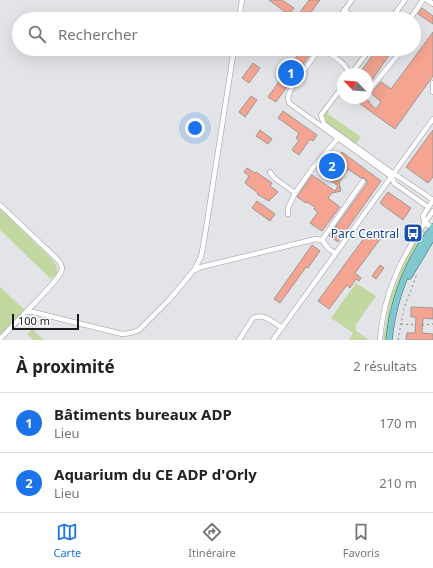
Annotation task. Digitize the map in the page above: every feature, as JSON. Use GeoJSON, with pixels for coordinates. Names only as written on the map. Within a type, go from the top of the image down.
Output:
{"type":"FeatureCollection","features":[{"type":"Feature","properties":{"kind":"main road"},"geometry":{"type":"LineString","coordinates":[[389,340],[396,305],[406,274],[416,252],[433,228]]}},
{"type":"Feature","properties":{"kind":"main road"},"geometry":{"type":"LineString","coordinates":[[392,340],[396,314],[403,291],[416,262],[433,236]]}},
{"type":"Feature","properties":{"kind":"street"},"geometry":{"type":"LineString","coordinates":[[240,12],[242,0]]}},
{"type":"Feature","properties":{"kind":"street"},"geometry":{"type":"LineString","coordinates":[[347,12],[344,10],[352,0]]}},
{"type":"Feature","properties":{"kind":"street"},"geometry":{"type":"LineString","coordinates":[[396,12],[405,0]]}},
{"type":"Feature","properties":{"kind":"street"},"geometry":{"type":"LineString","coordinates":[[415,12],[423,0]]}},
{"type":"Feature","properties":{"kind":"street"},"geometry":{"type":"LineString","coordinates":[[427,0],[433,4]]}},
{"type":"Feature","properties":{"kind":"street"},"geometry":{"type":"LineString","coordinates":[[26,312],[33,312],[122,334],[130,333],[139,330],[169,300],[194,270],[200,257],[204,241],[233,56]]}},
{"type":"Feature","properties":{"kind":"street"},"geometry":{"type":"LineString","coordinates":[[314,56],[290,91],[288,97],[290,105],[339,137],[393,176],[399,177],[433,200],[423,216],[425,222],[433,228]]}},
{"type":"Feature","properties":{"kind":"street"},"geometry":{"type":"LineString","coordinates":[[333,56],[347,68]]}},
{"type":"Feature","properties":{"kind":"street"},"geometry":{"type":"LineString","coordinates":[[355,68],[364,56]]}},
{"type":"Feature","properties":{"kind":"street"},"geometry":{"type":"LineString","coordinates":[[373,85],[397,56]]}},
{"type":"Feature","properties":{"kind":"street"},"geometry":{"type":"LineString","coordinates":[[433,83],[433,92]]}},
{"type":"Feature","properties":{"kind":"street"},"geometry":{"type":"LineString","coordinates":[[309,118],[316,119],[321,115],[337,94]]}},
{"type":"Feature","properties":{"kind":"street"},"geometry":{"type":"LineString","coordinates":[[321,115],[324,124],[339,137]]}},
{"type":"Feature","properties":{"kind":"street"},"geometry":{"type":"LineString","coordinates":[[273,340],[433,119]]}},
{"type":"Feature","properties":{"kind":"street"},"geometry":{"type":"LineString","coordinates":[[288,214],[288,208],[295,193],[312,169],[339,137]]}},
{"type":"Feature","properties":{"kind":"street"},"geometry":{"type":"LineString","coordinates":[[270,172],[273,177],[295,193]]}},
{"type":"Feature","properties":{"kind":"street"},"geometry":{"type":"LineString","coordinates":[[393,176],[394,183],[428,208]]}},
{"type":"Feature","properties":{"kind":"street"},"geometry":{"type":"LineString","coordinates":[[322,240],[363,181]]}},
{"type":"Feature","properties":{"kind":"street"},"geometry":{"type":"LineString","coordinates":[[0,205],[56,258],[62,266],[62,271],[56,279],[0,339]]}},
{"type":"Feature","properties":{"kind":"street"},"geometry":{"type":"LineString","coordinates":[[380,340],[387,300],[395,275],[406,252],[433,211]]}},
{"type":"Feature","properties":{"kind":"street"},"geometry":{"type":"LineString","coordinates":[[194,270],[316,239],[322,240],[329,249],[335,253]]}},
{"type":"Feature","properties":{"kind":"street"},"geometry":{"type":"LineString","coordinates":[[239,340],[256,316],[265,317],[282,328]]}},
{"type":"Feature","properties":{"kind":"path"},"geometry":{"type":"LineString","coordinates":[[398,340],[408,296],[419,270]]}},
{"type":"Feature","properties":{"kind":"path"},"geometry":{"type":"LineString","coordinates":[[401,324],[415,325]]}},
{"type":"Feature","properties":{"kind":"path"},"geometry":{"type":"LineString","coordinates":[[422,325],[433,324]]}},
{"type":"Feature","properties":{"kind":"green space"},"geometry":{"type":"Polygon","coordinates":[[[326,110],[329,111],[328,114],[361,137],[355,145],[325,123],[323,116],[326,110]]]}},
{"type":"Feature","properties":{"kind":"green space"},"geometry":{"type":"Polygon","coordinates":[[[0,209],[52,259],[57,267],[57,274],[51,279],[0,230],[0,209]]]}},
{"type":"Feature","properties":{"kind":"green space"},"geometry":{"type":"Polygon","coordinates":[[[423,230],[426,232],[413,254],[388,340],[383,340],[390,298],[399,276],[398,274],[411,248],[423,230]]]}},
{"type":"Feature","properties":{"kind":"green space"},"geometry":{"type":"Polygon","coordinates":[[[356,283],[376,296],[355,326],[357,328],[355,330],[369,340],[349,340],[353,333],[331,318],[356,283]]]}},
{"type":"Feature","properties":{"kind":"green space"},"geometry":{"type":"Polygon","coordinates":[[[0,287],[25,310],[0,335],[0,287]]]}},
{"type":"Feature","properties":{"kind":"green space"},"geometry":{"type":"Polygon","coordinates":[[[32,329],[44,340],[33,340],[27,334],[32,329]]]}},
{"type":"Feature","properties":{"kind":"building"},"geometry":{"type":"Polygon","coordinates":[[[269,0],[282,0],[294,8],[291,12],[285,12],[269,0]]]}},
{"type":"Feature","properties":{"kind":"building"},"geometry":{"type":"Polygon","coordinates":[[[309,0],[320,0],[311,12],[300,12],[309,0]]]}},
{"type":"Feature","properties":{"kind":"building"},"geometry":{"type":"Polygon","coordinates":[[[422,8],[433,16],[433,24],[421,16],[421,12],[419,12],[422,8]]]}},
{"type":"Feature","properties":{"kind":"building"},"geometry":{"type":"Polygon","coordinates":[[[433,32],[433,76],[395,129],[360,104],[370,104],[376,109],[381,102],[373,95],[373,91],[381,82],[391,89],[415,56],[421,56],[421,48],[433,32]]]}},
{"type":"Feature","properties":{"kind":"building"},"geometry":{"type":"Polygon","coordinates":[[[297,56],[309,56],[276,102],[268,97],[297,56]]]}},
{"type":"Feature","properties":{"kind":"building"},"geometry":{"type":"Polygon","coordinates":[[[372,56],[389,56],[373,78],[373,68],[363,68],[372,56]]]}},
{"type":"Feature","properties":{"kind":"building"},"geometry":{"type":"Polygon","coordinates":[[[253,63],[260,68],[249,83],[242,78],[253,63]]]}},
{"type":"Feature","properties":{"kind":"building"},"geometry":{"type":"Polygon","coordinates":[[[251,96],[257,100],[245,117],[239,112],[251,96]]]}},
{"type":"Feature","properties":{"kind":"building"},"geometry":{"type":"Polygon","coordinates":[[[283,111],[317,135],[313,141],[310,139],[299,155],[292,150],[299,140],[296,138],[299,133],[278,118],[283,111]]]}},
{"type":"Feature","properties":{"kind":"building"},"geometry":{"type":"Polygon","coordinates":[[[260,130],[272,139],[268,144],[256,136],[260,130]]]}},
{"type":"Feature","properties":{"kind":"building"},"geometry":{"type":"Polygon","coordinates":[[[433,130],[433,177],[428,183],[406,167],[433,130]]]}},
{"type":"Feature","properties":{"kind":"building"},"geometry":{"type":"Polygon","coordinates":[[[342,152],[381,181],[338,242],[329,236],[367,183],[365,178],[361,178],[348,169],[339,182],[341,191],[332,193],[328,198],[340,207],[322,231],[310,223],[318,212],[314,209],[315,207],[297,197],[312,175],[335,191],[338,186],[320,172],[333,153],[338,157],[342,152]]]}},
{"type":"Feature","properties":{"kind":"building"},"geometry":{"type":"Polygon","coordinates":[[[247,168],[255,173],[256,172],[272,183],[270,186],[278,192],[269,201],[257,194],[258,193],[245,183],[249,176],[244,172],[247,168]]]}},
{"type":"Feature","properties":{"kind":"building"},"geometry":{"type":"Polygon","coordinates":[[[388,192],[411,208],[403,220],[380,203],[388,192]]]}},
{"type":"Feature","properties":{"kind":"building"},"geometry":{"type":"Polygon","coordinates":[[[257,201],[275,214],[270,221],[252,208],[257,201]]]}},
{"type":"Feature","properties":{"kind":"building"},"geometry":{"type":"Polygon","coordinates":[[[370,230],[381,238],[355,273],[361,278],[359,281],[356,279],[350,288],[347,285],[329,309],[318,301],[370,230]]]}},
{"type":"Feature","properties":{"kind":"building"},"geometry":{"type":"Polygon","coordinates":[[[312,245],[320,251],[308,268],[306,267],[280,303],[274,299],[312,245]]]}},
{"type":"Feature","properties":{"kind":"building"},"geometry":{"type":"Polygon","coordinates":[[[380,265],[384,268],[376,279],[372,276],[380,265]]]}},
{"type":"Feature","properties":{"kind":"building"},"geometry":{"type":"Polygon","coordinates":[[[411,307],[433,308],[433,319],[423,318],[422,333],[433,334],[433,340],[406,340],[407,333],[415,333],[416,317],[411,317],[411,307]]]}},
{"type":"Feature","properties":{"kind":"place","name":"Bâtiments bureaux ADP"},"geometry":{"type":"Point","coordinates":[291,73]}},
{"type":"Feature","properties":{"kind":"place","name":"Aquarium du CE ADP d'Orly"},"geometry":{"type":"Point","coordinates":[332,166]}},
{"type":"Feature","properties":{"kind":"place","name":"Parc Central"},"geometry":{"type":"Point","coordinates":[413,233]}}]}
